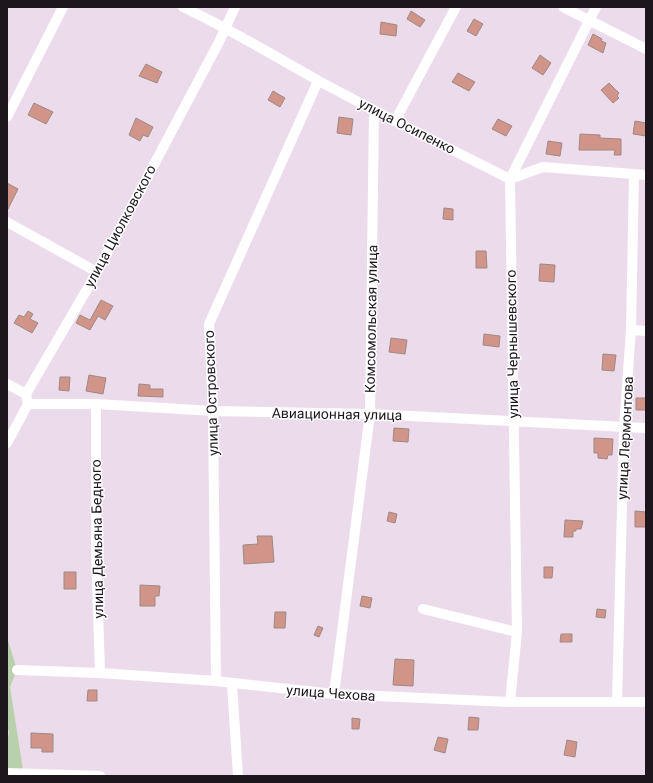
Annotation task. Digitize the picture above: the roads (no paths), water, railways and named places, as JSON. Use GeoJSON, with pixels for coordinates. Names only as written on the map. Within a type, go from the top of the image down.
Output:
{"type":"FeatureCollection","features":[{"type":"Feature","properties":{"kind":"street"},"geometry":{"type":"LineString","coordinates":[[7,118],[63,7]]}},
{"type":"Feature","properties":{"kind":"street","name":"улица Осипенко"},"geometry":{"type":"LineString","coordinates":[[184,7],[225,27],[374,110],[510,179]]}},
{"type":"Feature","properties":{"kind":"street","name":"улица Циолковского"},"geometry":{"type":"LineString","coordinates":[[7,444],[27,399],[97,272],[219,42],[236,7]]}},
{"type":"Feature","properties":{"kind":"street"},"geometry":{"type":"LineString","coordinates":[[395,121],[456,7]]}},
{"type":"Feature","properties":{"kind":"street"},"geometry":{"type":"LineString","coordinates":[[563,7],[646,49]]}},
{"type":"Feature","properties":{"kind":"street","name":"улица Чернышевского"},"geometry":{"type":"LineString","coordinates":[[510,702],[517,632],[510,179],[596,7]]}},
{"type":"Feature","properties":{"kind":"street","name":"улица Островского"},"geometry":{"type":"LineString","coordinates":[[216,682],[213,411],[209,324],[318,80]]}},
{"type":"Feature","properties":{"kind":"street","name":"Комсомольская улица"},"geometry":{"type":"LineString","coordinates":[[334,694],[370,414],[374,110]]}},
{"type":"Feature","properties":{"kind":"street"},"geometry":{"type":"LineString","coordinates":[[510,179],[543,167],[646,175]]}},
{"type":"Feature","properties":{"kind":"street","name":"улица Лермонтова"},"geometry":{"type":"LineString","coordinates":[[617,702],[624,428],[631,330],[634,174]]}},
{"type":"Feature","properties":{"kind":"street"},"geometry":{"type":"LineString","coordinates":[[7,222],[97,272]]}},
{"type":"Feature","properties":{"kind":"street"},"geometry":{"type":"LineString","coordinates":[[631,330],[646,330]]}},
{"type":"Feature","properties":{"kind":"street"},"geometry":{"type":"LineString","coordinates":[[7,384],[27,399]]}},
{"type":"Feature","properties":{"kind":"street","name":"Авиационная улица"},"geometry":{"type":"LineString","coordinates":[[27,399],[213,411],[370,414],[646,428]]}},
{"type":"Feature","properties":{"kind":"street","name":"улица Демьяна Бедного"},"geometry":{"type":"LineString","coordinates":[[96,404],[96,548],[100,673]]}},
{"type":"Feature","properties":{"kind":"street"},"geometry":{"type":"LineString","coordinates":[[423,609],[517,632]]}},
{"type":"Feature","properties":{"kind":"street","name":"улица Чехова"},"geometry":{"type":"LineString","coordinates":[[17,670],[100,673],[216,682],[334,694],[510,702],[646,702]]}},
{"type":"Feature","properties":{"kind":"street"},"geometry":{"type":"LineString","coordinates":[[232,684],[238,776]]}},
{"type":"Feature","properties":{"kind":"street"},"geometry":{"type":"LineString","coordinates":[[7,773],[100,776]]}}]}
